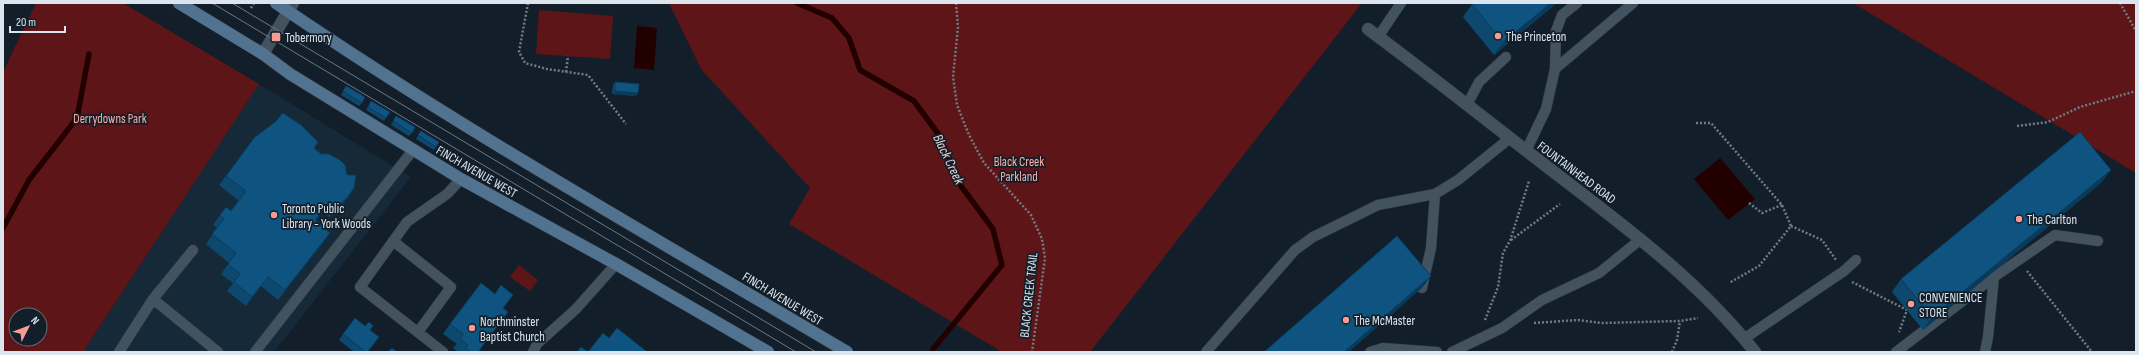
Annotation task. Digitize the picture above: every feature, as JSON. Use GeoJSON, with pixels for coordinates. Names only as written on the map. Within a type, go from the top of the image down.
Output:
{"type":"FeatureCollection","features":[{"type":"Feature","properties":{"kind":"main road","name":"FINCH AVENUE WEST"},"geometry":{"type":"LineString","coordinates":[[179,3],[263,54],[290,74],[413,150],[462,179],[616,264],[768,352]]}},
{"type":"Feature","properties":{"kind":"main road","name":"FINCH AVENUE WEST"},"geometry":{"type":"LineString","coordinates":[[276,3],[290,7],[523,160],[847,352]]}},
{"type":"Feature","properties":{"kind":"street"},"geometry":{"type":"LineString","coordinates":[[263,54],[290,7]]}},
{"type":"Feature","properties":{"kind":"street","name":"FOUNTAINHEAD ROAD"},"geometry":{"type":"LineString","coordinates":[[1368,29],[1642,239],[1708,298],[1745,338],[1755,352]]}},
{"type":"Feature","properties":{"kind":"lane"},"geometry":{"type":"LineString","coordinates":[[1378,37],[1401,3]]}},
{"type":"Feature","properties":{"kind":"lane"},"geometry":{"type":"LineString","coordinates":[[1526,151],[1546,109],[1555,69],[1556,31],[1562,16],[1577,3]]}},
{"type":"Feature","properties":{"kind":"lane"},"geometry":{"type":"LineString","coordinates":[[1555,69],[1632,3]]}},
{"type":"Feature","properties":{"kind":"lane"},"geometry":{"type":"LineString","coordinates":[[1467,105],[1479,82],[1506,57]]}},
{"type":"Feature","properties":{"kind":"lane"},"geometry":{"type":"LineString","coordinates":[[1206,352],[1295,250],[1313,237],[1378,205],[1435,194],[1458,180],[1510,138]]}},
{"type":"Feature","properties":{"kind":"lane"},"geometry":{"type":"LineString","coordinates":[[255,352],[413,150]]}},
{"type":"Feature","properties":{"kind":"lane"},"geometry":{"type":"LineString","coordinates":[[443,352],[360,287],[407,222],[447,194],[462,179]]}},
{"type":"Feature","properties":{"kind":"lane"},"geometry":{"type":"LineString","coordinates":[[1422,288],[1431,248],[1435,194]]}},
{"type":"Feature","properties":{"kind":"lane"},"geometry":{"type":"LineString","coordinates":[[1896,352],[1994,277],[2055,235],[2098,241]]}},
{"type":"Feature","properties":{"kind":"lane"},"geometry":{"type":"LineString","coordinates":[[1452,352],[1502,328],[1542,300],[1599,273],[1642,239]]}},
{"type":"Feature","properties":{"kind":"lane"},"geometry":{"type":"LineString","coordinates":[[394,241],[451,287],[418,332]]}},
{"type":"Feature","properties":{"kind":"lane"},"geometry":{"type":"LineString","coordinates":[[119,352],[153,299],[193,250]]}},
{"type":"Feature","properties":{"kind":"lane"},"geometry":{"type":"LineString","coordinates":[[1745,338],[1844,271],[1856,260]]}},
{"type":"Feature","properties":{"kind":"lane"},"geometry":{"type":"LineString","coordinates":[[533,352],[537,344],[576,309],[616,264]]}},
{"type":"Feature","properties":{"kind":"lane"},"geometry":{"type":"LineString","coordinates":[[1985,352],[1994,277]]}},
{"type":"Feature","properties":{"kind":"lane"},"geometry":{"type":"LineString","coordinates":[[153,299],[218,352]]}},
{"type":"Feature","properties":{"kind":"lane"},"geometry":{"type":"LineString","coordinates":[[1370,352],[1383,348],[1437,352]]}},
{"type":"Feature","properties":{"kind":"path"},"geometry":{"type":"LineString","coordinates":[[528,3],[519,52],[525,63],[547,69],[588,75],[626,124]]}},
{"type":"Feature","properties":{"kind":"path","name":"BLACK CREEK TRAIL"},"geometry":{"type":"LineString","coordinates":[[956,3],[958,27],[953,77],[957,105],[969,135],[984,163],[1031,215],[1042,239],[1045,258],[1032,352]]}},
{"type":"Feature","properties":{"kind":"path"},"geometry":{"type":"LineString","coordinates":[[2120,3],[2136,31]]}},
{"type":"Feature","properties":{"kind":"path"},"geometry":{"type":"LineString","coordinates":[[566,72],[568,56]]}},
{"type":"Feature","properties":{"kind":"path"},"geometry":{"type":"LineString","coordinates":[[2017,126],[2048,122],[2080,107],[2136,91]]}},
{"type":"Feature","properties":{"kind":"path"},"geometry":{"type":"LineString","coordinates":[[1696,123],[1711,123],[1782,205],[1791,226],[1759,266],[1729,283]]}},
{"type":"Feature","properties":{"kind":"path"},"geometry":{"type":"LineString","coordinates":[[1476,341],[1498,288],[1503,252],[1510,241],[1529,181]]}},
{"type":"Feature","properties":{"kind":"path"},"geometry":{"type":"LineString","coordinates":[[1749,203],[1762,213],[1782,205]]}},
{"type":"Feature","properties":{"kind":"path"},"geometry":{"type":"LineString","coordinates":[[1510,241],[1560,204]]}},
{"type":"Feature","properties":{"kind":"path"},"geometry":{"type":"LineString","coordinates":[[2019,260],[2092,352]]}},
{"type":"Feature","properties":{"kind":"path"},"geometry":{"type":"LineString","coordinates":[[1529,324],[1578,320],[1601,323],[1680,321],[1698,318]]}},
{"type":"Feature","properties":{"kind":"path"},"geometry":{"type":"LineString","coordinates":[[1672,352],[1677,340],[1680,321]]}},
{"type":"Feature","properties":{"kind":"shaded area"},"geometry":{"type":"Polygon","coordinates":[[[637,26],[657,28],[654,70],[634,68],[637,26]]]}},
{"type":"Feature","properties":{"kind":"shaded area"},"geometry":{"type":"Polygon","coordinates":[[[259,84],[411,177],[274,352],[83,352],[259,84]]]}},
{"type":"Feature","properties":{"kind":"shaded area"},"geometry":{"type":"Polygon","coordinates":[[[1720,158],[1755,199],[1728,220],[1694,179],[1720,158]]]}},
{"type":"Feature","properties":{"kind":"green space","name":"Derrydowns Park"},"geometry":{"type":"Polygon","coordinates":[[[36,3],[123,3],[259,84],[83,352],[3,352],[3,72],[36,3]]]}},
{"type":"Feature","properties":{"kind":"green space","name":"Black Creek Parkland"},"geometry":{"type":"Polygon","coordinates":[[[669,3],[1362,3],[1090,352],[1002,352],[789,224],[810,188],[701,69],[669,3]]]}},
{"type":"Feature","properties":{"kind":"green space"},"geometry":{"type":"Polygon","coordinates":[[[1853,3],[2136,3],[2136,173],[1853,3]]]}},
{"type":"Feature","properties":{"kind":"green space"},"geometry":{"type":"Polygon","coordinates":[[[539,10],[613,16],[610,59],[536,54],[539,10]]]}},
{"type":"Feature","properties":{"kind":"green space"},"geometry":{"type":"Polygon","coordinates":[[[519,265],[538,280],[530,291],[510,277],[519,265]]]}},
{"type":"Feature","properties":{"kind":"building","name":"The Princeton"},"geometry":{"type":"Polygon","coordinates":[[[1551,3],[1503,42],[1472,4],[1551,3]]]}},
{"type":"Feature","properties":{"kind":"building"},"geometry":{"type":"Polygon","coordinates":[[[615,82],[639,84],[638,93],[615,91],[615,82]]]}},
{"type":"Feature","properties":{"kind":"building"},"geometry":{"type":"Polygon","coordinates":[[[346,86],[365,97],[362,103],[343,91],[346,86]]]}},
{"type":"Feature","properties":{"kind":"building"},"geometry":{"type":"Polygon","coordinates":[[[371,101],[390,112],[386,118],[368,107],[371,101]]]}},
{"type":"Feature","properties":{"kind":"building","name":"Toronto Public Library - York Woods"},"geometry":{"type":"Polygon","coordinates":[[[283,113],[301,125],[318,142],[314,148],[321,154],[329,154],[340,160],[345,165],[347,175],[356,175],[354,188],[347,198],[336,207],[329,201],[316,219],[316,221],[330,233],[285,290],[268,277],[252,297],[234,282],[240,274],[228,264],[236,253],[212,234],[224,219],[220,215],[226,207],[231,211],[246,191],[226,176],[254,138],[275,122],[283,113]]]}},
{"type":"Feature","properties":{"kind":"building"},"geometry":{"type":"Polygon","coordinates":[[[396,116],[415,127],[412,133],[393,121],[396,116]]]}},
{"type":"Feature","properties":{"kind":"building"},"geometry":{"type":"Polygon","coordinates":[[[421,131],[439,142],[436,147],[418,135],[421,131]]]}},
{"type":"Feature","properties":{"kind":"building","name":"The Carlton"},"geometry":{"type":"Polygon","coordinates":[[[2080,132],[2111,170],[1932,317],[1901,279],[2080,132]]]}},
{"type":"Feature","properties":{"kind":"building","name":"The McMaster"},"geometry":{"type":"Polygon","coordinates":[[[1397,236],[1431,276],[1344,352],[1264,352],[1397,236]]]}},
{"type":"Feature","properties":{"kind":"building","name":"Northminster Baptist Church"},"geometry":{"type":"Polygon","coordinates":[[[481,283],[495,294],[501,285],[513,295],[503,308],[508,312],[478,352],[470,352],[466,348],[468,345],[460,339],[463,334],[450,324],[481,283]]]}},
{"type":"Feature","properties":{"kind":"building"},"geometry":{"type":"Polygon","coordinates":[[[355,318],[365,326],[369,322],[373,326],[370,330],[379,337],[367,352],[343,334],[355,318]]]}},
{"type":"Feature","properties":{"kind":"building"},"geometry":{"type":"Polygon","coordinates":[[[617,328],[646,351],[645,352],[588,352],[603,333],[609,338],[617,328]]]}},
{"type":"Feature","properties":{"kind":"building"},"geometry":{"type":"Polygon","coordinates":[[[581,347],[588,352],[577,352],[581,347]]]}},
{"type":"Feature","properties":{"kind":"building"},"geometry":{"type":"Polygon","coordinates":[[[392,348],[397,352],[388,352],[392,348]]]}},
{"type":"Feature","properties":{"kind":"waterway","name":"Black Creek"},"geometry":{"type":"LineString","coordinates":[[797,3],[832,18],[849,38],[860,70],[914,101],[939,135],[961,186],[993,229],[1002,265],[933,349]]}},
{"type":"Feature","properties":{"kind":"waterway"},"geometry":{"type":"LineString","coordinates":[[3,228],[29,180],[77,118],[89,54]]}},
{"type":"Feature","properties":{"kind":"tram line"},"geometry":{"type":"LineString","coordinates":[[212,3],[796,352]]}},
{"type":"Feature","properties":{"kind":"tram line"},"geometry":{"type":"LineString","coordinates":[[232,3],[816,352]]}},
{"type":"Feature","properties":{"kind":"place","name":"The Princeton"},"geometry":{"type":"Point","coordinates":[1498,36]}},
{"type":"Feature","properties":{"kind":"place","name":"Tobermory"},"geometry":{"type":"Point","coordinates":[276,37]}},
{"type":"Feature","properties":{"kind":"place","name":"Toronto Public Library - York Woods"},"geometry":{"type":"Point","coordinates":[274,215]}},
{"type":"Feature","properties":{"kind":"place","name":"The Carlton"},"geometry":{"type":"Point","coordinates":[2019,219]}},
{"type":"Feature","properties":{"kind":"place","name":"CONVENIENCE STORE"},"geometry":{"type":"Point","coordinates":[1911,304]}},
{"type":"Feature","properties":{"kind":"place","name":"The McMaster"},"geometry":{"type":"Point","coordinates":[1346,320]}},
{"type":"Feature","properties":{"kind":"place","name":"Northminster Baptist Church"},"geometry":{"type":"Point","coordinates":[472,328]}}]}
